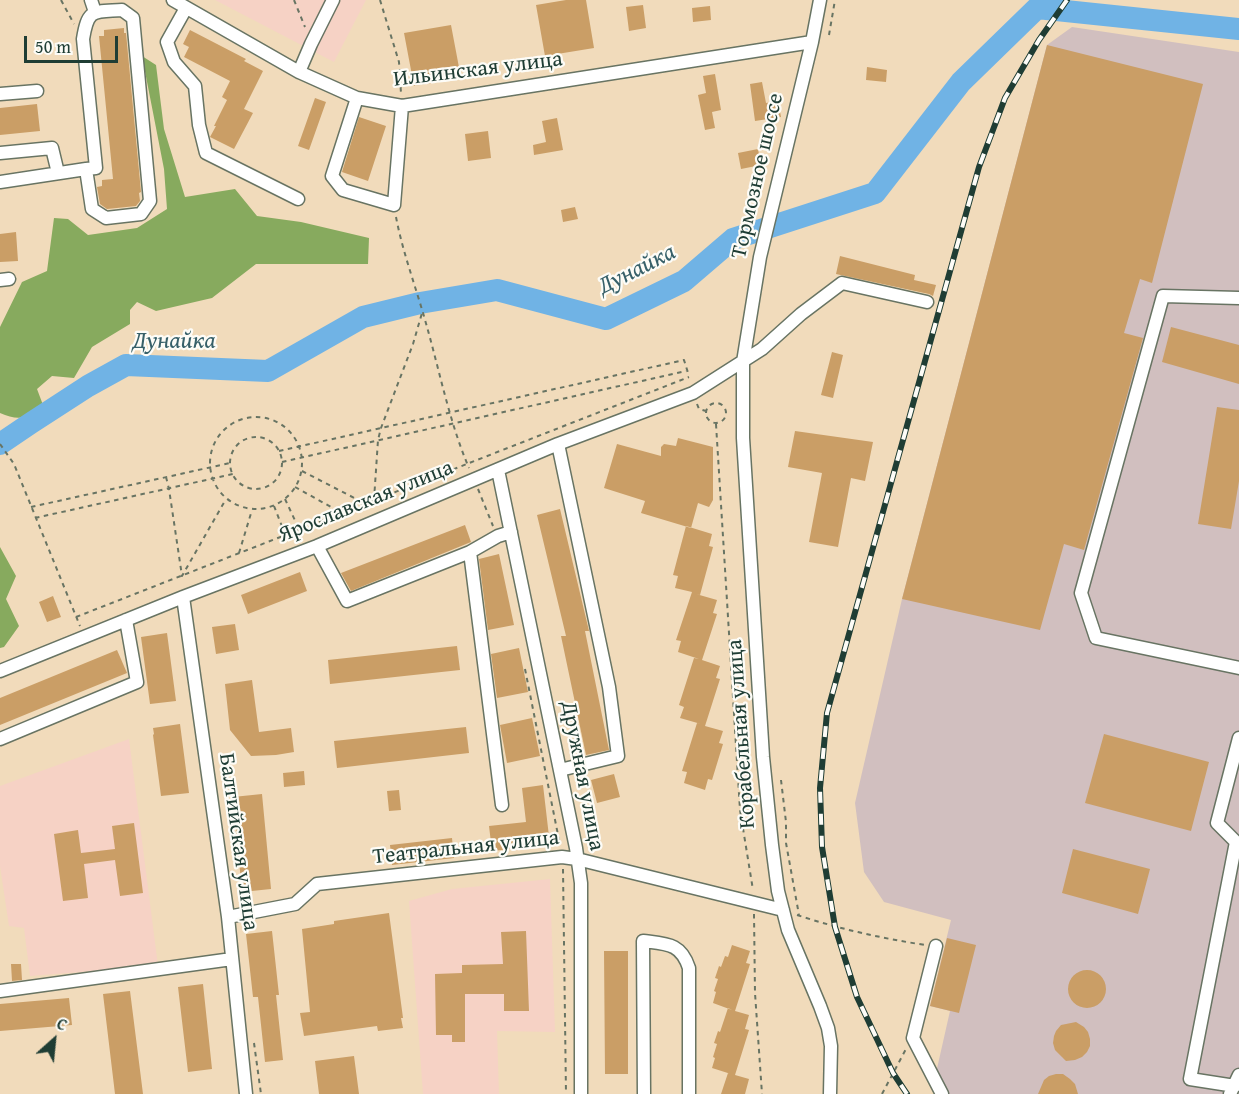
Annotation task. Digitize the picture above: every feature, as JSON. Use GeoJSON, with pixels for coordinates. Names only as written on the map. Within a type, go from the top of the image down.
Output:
{"type":"FeatureCollection","features":[{"type":"Feature","properties":{"kind":"street","name":"Ильинская улица"},"geometry":{"type":"LineString","coordinates":[[173,0],[299,72],[357,98],[402,106],[812,42]]}},
{"type":"Feature","properties":{"kind":"street"},"geometry":{"type":"LineString","coordinates":[[299,72],[333,0]]}},
{"type":"Feature","properties":{"kind":"street","name":"Тормозное шоссе"},"geometry":{"type":"LineString","coordinates":[[743,362],[760,257],[820,0]]}},
{"type":"Feature","properties":{"kind":"street"},"geometry":{"type":"LineString","coordinates":[[0,182],[58,173],[86,169],[96,168],[83,39],[86,21],[93,6],[122,10],[133,18],[150,201],[141,214],[106,218],[92,209],[86,169]]}},
{"type":"Feature","properties":{"kind":"street"},"geometry":{"type":"LineString","coordinates":[[186,8],[167,42],[174,62],[195,86],[206,153],[298,199]]}},
{"type":"Feature","properties":{"kind":"street"},"geometry":{"type":"LineString","coordinates":[[0,94],[37,91]]}},
{"type":"Feature","properties":{"kind":"street"},"geometry":{"type":"LineString","coordinates":[[357,98],[332,176],[343,190],[394,205],[402,106]]}},
{"type":"Feature","properties":{"kind":"street"},"geometry":{"type":"LineString","coordinates":[[0,153],[52,148],[58,173]]}},
{"type":"Feature","properties":{"kind":"street","name":"Ярославская улица"},"geometry":{"type":"LineString","coordinates":[[0,671],[317,546],[558,444],[693,393],[762,349],[801,314],[842,283],[927,302]]}},
{"type":"Feature","properties":{"kind":"street"},"geometry":{"type":"LineString","coordinates":[[1239,298],[1163,296],[1081,593],[1096,638],[1239,668]]}},
{"type":"Feature","properties":{"kind":"street","name":"Корабельная улица"},"geometry":{"type":"LineString","coordinates":[[743,362],[743,438],[764,765],[772,845],[777,882],[790,934],[828,1028],[831,1046],[830,1094]]}},
{"type":"Feature","properties":{"kind":"street"},"geometry":{"type":"LineString","coordinates":[[558,444],[609,687],[618,756],[560,770]]}},
{"type":"Feature","properties":{"kind":"street","name":"Дружная улица"},"geometry":{"type":"LineString","coordinates":[[498,470],[576,848],[581,883],[581,1094]]}},
{"type":"Feature","properties":{"kind":"street"},"geometry":{"type":"LineString","coordinates":[[317,546],[347,601],[470,552],[498,536],[512,532]]}},
{"type":"Feature","properties":{"kind":"street"},"geometry":{"type":"LineString","coordinates":[[470,552],[502,805]]}},
{"type":"Feature","properties":{"kind":"street","name":"Балтийская улица"},"geometry":{"type":"LineString","coordinates":[[183,597],[228,917],[246,1094]]}},
{"type":"Feature","properties":{"kind":"street"},"geometry":{"type":"LineString","coordinates":[[0,739],[137,682],[126,620]]}},
{"type":"Feature","properties":{"kind":"street"},"geometry":{"type":"LineString","coordinates":[[1235,1085],[1190,1078],[1236,842],[1217,822],[1239,738]]}},
{"type":"Feature","properties":{"kind":"street","name":"Театральная улица"},"geometry":{"type":"LineString","coordinates":[[228,917],[295,904],[317,884],[562,857],[783,910]]}},
{"type":"Feature","properties":{"kind":"street"},"geometry":{"type":"LineString","coordinates":[[644,1094],[643,941],[665,944],[679,950],[686,958],[689,968],[689,1094]]}},
{"type":"Feature","properties":{"kind":"street"},"geometry":{"type":"LineString","coordinates":[[936,946],[912,1038],[942,1094]]}},
{"type":"Feature","properties":{"kind":"street"},"geometry":{"type":"LineString","coordinates":[[0,991],[232,959]]}},
{"type":"Feature","properties":{"kind":"path"},"geometry":{"type":"LineString","coordinates":[[61,0],[83,39]]}},
{"type":"Feature","properties":{"kind":"path"},"geometry":{"type":"LineString","coordinates":[[294,0],[311,44]]}},
{"type":"Feature","properties":{"kind":"path"},"geometry":{"type":"LineString","coordinates":[[380,0],[399,62],[402,106]]}},
{"type":"Feature","properties":{"kind":"path"},"geometry":{"type":"LineString","coordinates":[[829,35],[835,0]]}},
{"type":"Feature","properties":{"kind":"path"},"geometry":{"type":"LineString","coordinates":[[394,205],[415,291],[423,310],[454,423],[467,464],[498,536]]}},
{"type":"Feature","properties":{"kind":"path"},"geometry":{"type":"LineString","coordinates":[[374,500],[378,440],[381,428],[413,344],[423,310]]}},
{"type":"Feature","properties":{"kind":"path"},"geometry":{"type":"LineString","coordinates":[[279,451],[684,360]]}},
{"type":"Feature","properties":{"kind":"path"},"geometry":{"type":"LineString","coordinates":[[282,462],[687,371]]}},
{"type":"Feature","properties":{"kind":"path"},"geometry":{"type":"LineString","coordinates":[[76,617],[689,377]]}},
{"type":"Feature","properties":{"kind":"path"},"geometry":{"type":"LineString","coordinates":[[716,403],[722,404],[727,413],[725,419],[716,424],[710,422],[706,416],[709,405],[716,403]]}},
{"type":"Feature","properties":{"kind":"path"},"geometry":{"type":"LineString","coordinates":[[250,416],[268,418],[281,424],[292,434],[299,446],[302,458],[302,471],[295,488],[285,499],[274,506],[252,510],[238,507],[217,490],[210,467],[211,450],[217,438],[226,427],[250,416]]}},
{"type":"Feature","properties":{"kind":"path"},"geometry":{"type":"LineString","coordinates":[[716,424],[740,810],[753,886],[755,993],[762,1094]]}},
{"type":"Feature","properties":{"kind":"path"},"geometry":{"type":"LineString","coordinates":[[258,437],[270,440],[279,451],[282,462],[279,475],[273,483],[262,488],[250,488],[240,483],[233,474],[230,463],[233,451],[239,443],[258,437]]}},
{"type":"Feature","properties":{"kind":"path"},"geometry":{"type":"LineString","coordinates":[[0,444],[14,464],[84,637]]}},
{"type":"Feature","properties":{"kind":"path"},"geometry":{"type":"LineString","coordinates":[[31,507],[230,463]]}},
{"type":"Feature","properties":{"kind":"path"},"geometry":{"type":"LineString","coordinates":[[302,471],[366,504]]}},
{"type":"Feature","properties":{"kind":"path"},"geometry":{"type":"LineString","coordinates":[[35,518],[233,474]]}},
{"type":"Feature","properties":{"kind":"path"},"geometry":{"type":"LineString","coordinates":[[166,477],[170,489],[182,576]]}},
{"type":"Feature","properties":{"kind":"path"},"geometry":{"type":"LineString","coordinates":[[295,488],[342,513]]}},
{"type":"Feature","properties":{"kind":"path"},"geometry":{"type":"LineString","coordinates":[[182,576],[226,499]]}},
{"type":"Feature","properties":{"kind":"path"},"geometry":{"type":"LineString","coordinates":[[285,499],[300,530]]}},
{"type":"Feature","properties":{"kind":"path"},"geometry":{"type":"LineString","coordinates":[[274,506],[286,535]]}},
{"type":"Feature","properties":{"kind":"path"},"geometry":{"type":"LineString","coordinates":[[239,553],[252,510]]}},
{"type":"Feature","properties":{"kind":"path"},"geometry":{"type":"LineString","coordinates":[[525,669],[562,857],[566,1094]]}},
{"type":"Feature","properties":{"kind":"path"},"geometry":{"type":"LineString","coordinates":[[781,780],[786,843],[799,915]]}},
{"type":"Feature","properties":{"kind":"path"},"geometry":{"type":"LineString","coordinates":[[783,910],[835,927],[883,938],[936,946]]}},
{"type":"Feature","properties":{"kind":"path"},"geometry":{"type":"LineString","coordinates":[[882,1094],[912,1038]]}},
{"type":"Feature","properties":{"kind":"shaded area"},"geometry":{"type":"Polygon","coordinates":[[[215,0],[366,0],[334,62],[215,0]]]}},
{"type":"Feature","properties":{"kind":"shaded area"},"geometry":{"type":"Polygon","coordinates":[[[1072,27],[1239,52],[1239,1094],[948,1094],[936,1073],[950,1011],[930,1006],[951,920],[884,902],[864,872],[855,803],[902,599],[1047,45],[1072,27]]]}},
{"type":"Feature","properties":{"kind":"shaded area"},"geometry":{"type":"Polygon","coordinates":[[[129,739],[158,966],[30,976],[24,928],[9,926],[0,866],[0,786],[129,739]]]}},
{"type":"Feature","properties":{"kind":"shaded area"},"geometry":{"type":"Polygon","coordinates":[[[550,879],[555,1032],[497,1031],[499,1094],[423,1094],[409,901],[452,889],[550,879]]]}},
{"type":"Feature","properties":{"kind":"green space"},"geometry":{"type":"Polygon","coordinates":[[[142,56],[156,65],[164,129],[185,197],[235,189],[257,216],[301,222],[369,238],[368,264],[256,264],[212,298],[156,311],[137,302],[130,310],[130,324],[92,347],[74,378],[52,376],[37,389],[43,405],[38,410],[28,416],[18,418],[6,416],[0,413],[0,327],[22,282],[47,271],[54,218],[68,219],[88,235],[137,228],[167,209],[164,169],[142,56]]]}},
{"type":"Feature","properties":{"kind":"green space"},"geometry":{"type":"Polygon","coordinates":[[[0,547],[16,576],[6,599],[19,626],[4,647],[0,648],[0,547]]]}},
{"type":"Feature","properties":{"kind":"building"},"geometry":{"type":"Polygon","coordinates":[[[566,0],[586,0],[594,48],[545,56],[536,5],[566,0]]]}},
{"type":"Feature","properties":{"kind":"building"},"geometry":{"type":"Polygon","coordinates":[[[643,5],[646,28],[629,31],[626,7],[643,5]]]}},
{"type":"Feature","properties":{"kind":"building"},"geometry":{"type":"Polygon","coordinates":[[[710,6],[711,20],[693,22],[692,8],[710,6]]]}},
{"type":"Feature","properties":{"kind":"building"},"geometry":{"type":"Polygon","coordinates":[[[451,25],[461,78],[414,86],[404,33],[451,25]]]}},
{"type":"Feature","properties":{"kind":"building"},"geometry":{"type":"Polygon","coordinates":[[[124,28],[141,192],[139,193],[140,201],[136,206],[107,209],[100,204],[97,187],[102,186],[102,180],[113,179],[99,36],[104,36],[104,30],[124,28]]]}},
{"type":"Feature","properties":{"kind":"building"},"geometry":{"type":"Polygon","coordinates":[[[190,30],[246,59],[244,61],[263,71],[244,109],[253,113],[234,149],[210,137],[227,100],[222,97],[230,81],[184,57],[189,47],[183,44],[190,30]]]}},
{"type":"Feature","properties":{"kind":"building"},"geometry":{"type":"Polygon","coordinates":[[[1047,45],[1203,84],[1152,283],[1140,279],[1124,333],[1143,338],[1084,550],[1064,544],[1040,630],[902,599],[1047,45]]]}},
{"type":"Feature","properties":{"kind":"building"},"geometry":{"type":"Polygon","coordinates":[[[867,67],[887,70],[886,82],[866,80],[867,67]]]}},
{"type":"Feature","properties":{"kind":"building"},"geometry":{"type":"Polygon","coordinates":[[[715,74],[721,110],[712,112],[715,128],[705,130],[698,95],[706,93],[703,76],[715,74]]]}},
{"type":"Feature","properties":{"kind":"building"},"geometry":{"type":"Polygon","coordinates":[[[762,82],[766,103],[778,101],[781,117],[755,121],[750,84],[762,82]]]}},
{"type":"Feature","properties":{"kind":"building"},"geometry":{"type":"Polygon","coordinates":[[[315,98],[326,102],[309,150],[298,146],[315,98]]]}},
{"type":"Feature","properties":{"kind":"building"},"geometry":{"type":"Polygon","coordinates":[[[37,104],[40,131],[0,135],[0,108],[37,104]]]}},
{"type":"Feature","properties":{"kind":"building"},"geometry":{"type":"Polygon","coordinates":[[[359,117],[386,126],[368,181],[342,172],[359,117]]]}},
{"type":"Feature","properties":{"kind":"building"},"geometry":{"type":"Polygon","coordinates":[[[557,118],[563,150],[534,155],[533,145],[546,142],[542,121],[557,118]]]}},
{"type":"Feature","properties":{"kind":"building"},"geometry":{"type":"Polygon","coordinates":[[[488,131],[491,158],[468,161],[465,134],[488,131]]]}},
{"type":"Feature","properties":{"kind":"building"},"geometry":{"type":"Polygon","coordinates":[[[758,149],[761,165],[741,169],[738,153],[758,149]]]}},
{"type":"Feature","properties":{"kind":"building"},"geometry":{"type":"Polygon","coordinates":[[[575,207],[578,219],[563,222],[561,210],[575,207]]]}},
{"type":"Feature","properties":{"kind":"building"},"geometry":{"type":"Polygon","coordinates":[[[16,232],[18,261],[0,262],[0,234],[16,232]]]}},
{"type":"Feature","properties":{"kind":"building"},"geometry":{"type":"Polygon","coordinates":[[[840,256],[915,275],[914,280],[936,285],[933,296],[836,274],[840,256]]]}},
{"type":"Feature","properties":{"kind":"building"},"geometry":{"type":"Polygon","coordinates":[[[1171,327],[1239,345],[1239,384],[1162,362],[1171,327]]]}},
{"type":"Feature","properties":{"kind":"building"},"geometry":{"type":"Polygon","coordinates":[[[832,352],[843,355],[833,398],[821,395],[832,352]]]}},
{"type":"Feature","properties":{"kind":"building"},"geometry":{"type":"Polygon","coordinates":[[[1217,407],[1239,410],[1239,481],[1231,529],[1198,524],[1217,407]]]}},
{"type":"Feature","properties":{"kind":"building"},"geometry":{"type":"Polygon","coordinates":[[[795,431],[873,442],[865,481],[851,478],[838,547],[809,542],[822,473],[788,467],[795,431]]]}},
{"type":"Feature","properties":{"kind":"building"},"geometry":{"type":"Polygon","coordinates":[[[678,438],[713,447],[713,500],[709,507],[698,503],[691,528],[641,513],[645,501],[604,488],[617,444],[661,456],[661,447],[664,444],[676,446],[678,438]]]}},
{"type":"Feature","properties":{"kind":"building"},"geometry":{"type":"Polygon","coordinates":[[[560,509],[589,631],[585,631],[609,750],[586,755],[561,636],[566,636],[537,515],[560,509]]]}},
{"type":"Feature","properties":{"kind":"building"},"geometry":{"type":"Polygon","coordinates":[[[465,525],[471,542],[351,591],[341,573],[465,525]]]}},
{"type":"Feature","properties":{"kind":"building"},"geometry":{"type":"Polygon","coordinates":[[[686,526],[712,534],[709,546],[713,547],[700,595],[696,594],[717,600],[713,613],[717,614],[702,660],[720,666],[716,678],[720,679],[705,726],[723,731],[719,743],[723,744],[712,780],[708,779],[705,790],[684,783],[687,772],[682,771],[697,723],[701,724],[680,718],[684,707],[679,705],[694,658],[699,659],[678,652],[681,641],[676,640],[692,592],[675,588],[678,576],[673,575],[686,526]]]}},
{"type":"Feature","properties":{"kind":"building"},"geometry":{"type":"Polygon","coordinates":[[[499,554],[514,625],[488,630],[479,559],[499,554]]]}},
{"type":"Feature","properties":{"kind":"building"},"geometry":{"type":"Polygon","coordinates":[[[300,572],[307,591],[248,614],[241,595],[300,572]]]}},
{"type":"Feature","properties":{"kind":"building"},"geometry":{"type":"Polygon","coordinates":[[[53,596],[61,617],[47,622],[39,602],[53,596]]]}},
{"type":"Feature","properties":{"kind":"building"},"geometry":{"type":"Polygon","coordinates":[[[235,624],[239,650],[216,654],[212,627],[235,624]]]}},
{"type":"Feature","properties":{"kind":"building"},"geometry":{"type":"Polygon","coordinates":[[[167,633],[176,701],[150,704],[141,637],[167,633]]]}},
{"type":"Feature","properties":{"kind":"building"},"geometry":{"type":"Polygon","coordinates":[[[457,646],[460,670],[330,684],[328,660],[457,646]]]}},
{"type":"Feature","properties":{"kind":"building"},"geometry":{"type":"Polygon","coordinates":[[[519,648],[528,692],[497,698],[491,654],[519,648]]]}},
{"type":"Feature","properties":{"kind":"building"},"geometry":{"type":"Polygon","coordinates":[[[117,650],[127,673],[0,725],[0,698],[117,650]]]}},
{"type":"Feature","properties":{"kind":"building"},"geometry":{"type":"Polygon","coordinates":[[[252,680],[259,732],[291,728],[294,752],[251,756],[230,730],[225,684],[252,680]]]}},
{"type":"Feature","properties":{"kind":"building"},"geometry":{"type":"Polygon","coordinates":[[[532,718],[540,756],[507,763],[500,725],[532,718]]]}},
{"type":"Feature","properties":{"kind":"building"},"geometry":{"type":"Polygon","coordinates":[[[180,724],[189,793],[161,796],[153,728],[180,724]]]}},
{"type":"Feature","properties":{"kind":"building"},"geometry":{"type":"Polygon","coordinates":[[[466,727],[469,753],[337,768],[334,741],[466,727]]]}},
{"type":"Feature","properties":{"kind":"building"},"geometry":{"type":"Polygon","coordinates":[[[1104,734],[1209,762],[1191,831],[1085,803],[1104,734]]]}},
{"type":"Feature","properties":{"kind":"building"},"geometry":{"type":"Polygon","coordinates":[[[304,771],[305,785],[284,787],[283,773],[304,771]]]}},
{"type":"Feature","properties":{"kind":"building"},"geometry":{"type":"Polygon","coordinates":[[[614,774],[620,797],[597,803],[591,780],[614,774]]]}},
{"type":"Feature","properties":{"kind":"building"},"geometry":{"type":"Polygon","coordinates":[[[543,785],[550,845],[492,851],[489,826],[526,822],[522,788],[543,785]]]}},
{"type":"Feature","properties":{"kind":"building"},"geometry":{"type":"Polygon","coordinates":[[[399,790],[401,810],[389,811],[387,791],[399,790]]]}},
{"type":"Feature","properties":{"kind":"building"},"geometry":{"type":"Polygon","coordinates":[[[262,794],[271,889],[242,892],[233,797],[262,794]]]}},
{"type":"Feature","properties":{"kind":"building"},"geometry":{"type":"Polygon","coordinates":[[[134,823],[143,893],[120,896],[115,860],[84,864],[88,898],[63,901],[54,834],[78,830],[81,853],[115,849],[112,826],[134,823]]]}},
{"type":"Feature","properties":{"kind":"building"},"geometry":{"type":"Polygon","coordinates":[[[452,838],[454,858],[392,865],[390,845],[452,838]]]}},
{"type":"Feature","properties":{"kind":"building"},"geometry":{"type":"Polygon","coordinates":[[[1073,849],[1150,869],[1138,914],[1062,893],[1073,849]]]}},
{"type":"Feature","properties":{"kind":"building"},"geometry":{"type":"Polygon","coordinates":[[[389,913],[403,1028],[378,1031],[377,1026],[304,1036],[300,1013],[310,1012],[302,929],[334,924],[334,921],[389,913]]]}},
{"type":"Feature","properties":{"kind":"building"},"geometry":{"type":"Polygon","coordinates":[[[272,931],[283,1060],[265,1062],[258,997],[253,997],[246,934],[272,931]]]}},
{"type":"Feature","properties":{"kind":"building"},"geometry":{"type":"Polygon","coordinates":[[[526,931],[529,1011],[504,1011],[504,994],[465,994],[465,1042],[452,1042],[452,1035],[436,1035],[435,974],[462,973],[462,965],[503,964],[501,932],[526,931]]]}},
{"type":"Feature","properties":{"kind":"building"},"geometry":{"type":"Polygon","coordinates":[[[947,938],[976,945],[959,1013],[930,1006],[947,938]]]}},
{"type":"Feature","properties":{"kind":"building"},"geometry":{"type":"Polygon","coordinates":[[[732,945],[750,951],[746,963],[750,964],[735,1011],[749,1015],[745,1029],[749,1030],[735,1075],[749,1079],[745,1094],[721,1094],[728,1073],[712,1068],[717,1044],[714,1043],[728,1008],[713,1003],[718,979],[715,978],[725,956],[728,957],[732,945]]]}},
{"type":"Feature","properties":{"kind":"building"},"geometry":{"type":"Polygon","coordinates":[[[604,951],[628,951],[628,1074],[605,1074],[604,951]]]}},
{"type":"Feature","properties":{"kind":"building"},"geometry":{"type":"Polygon","coordinates":[[[11,964],[21,964],[22,980],[12,981],[11,964]]]}},
{"type":"Feature","properties":{"kind":"building"},"geometry":{"type":"Polygon","coordinates":[[[1087,970],[1100,976],[1106,989],[1100,1002],[1087,1008],[1074,1002],[1068,989],[1074,976],[1087,970]]]}},
{"type":"Feature","properties":{"kind":"building"},"geometry":{"type":"Polygon","coordinates":[[[203,984],[212,1069],[188,1072],[178,987],[203,984]]]}},
{"type":"Feature","properties":{"kind":"building"},"geometry":{"type":"Polygon","coordinates":[[[130,991],[143,1094],[115,1094],[103,994],[130,991]]]}},
{"type":"Feature","properties":{"kind":"building"},"geometry":{"type":"Polygon","coordinates":[[[69,998],[72,1025],[0,1031],[0,1004],[69,998]]]}},
{"type":"Feature","properties":{"kind":"building"},"geometry":{"type":"Polygon","coordinates":[[[1076,1022],[1088,1032],[1090,1046],[1082,1057],[1066,1061],[1055,1050],[1054,1036],[1061,1025],[1076,1022]]]}},
{"type":"Feature","properties":{"kind":"building"},"geometry":{"type":"Polygon","coordinates":[[[354,1056],[359,1094],[319,1094],[315,1061],[354,1056]]]}},
{"type":"Feature","properties":{"kind":"building"},"geometry":{"type":"Polygon","coordinates":[[[1056,1074],[1063,1074],[1070,1079],[1075,1084],[1078,1094],[1038,1094],[1044,1080],[1056,1074]]]}},
{"type":"Feature","properties":{"kind":"waterway","name":"Дунайка"},"geometry":{"type":"LineString","coordinates":[[0,444],[88,386],[126,365],[268,371],[363,317],[420,303],[497,290],[606,319],[684,281],[733,239],[875,193],[961,82],[1037,8],[1239,29]]}},
{"type":"Feature","properties":{"kind":"railway"},"geometry":{"type":"LineString","coordinates":[[907,1094],[893,1073],[857,997],[835,927],[822,847],[820,788],[827,713],[979,167],[1005,98],[1039,40],[1067,0]]}}]}
